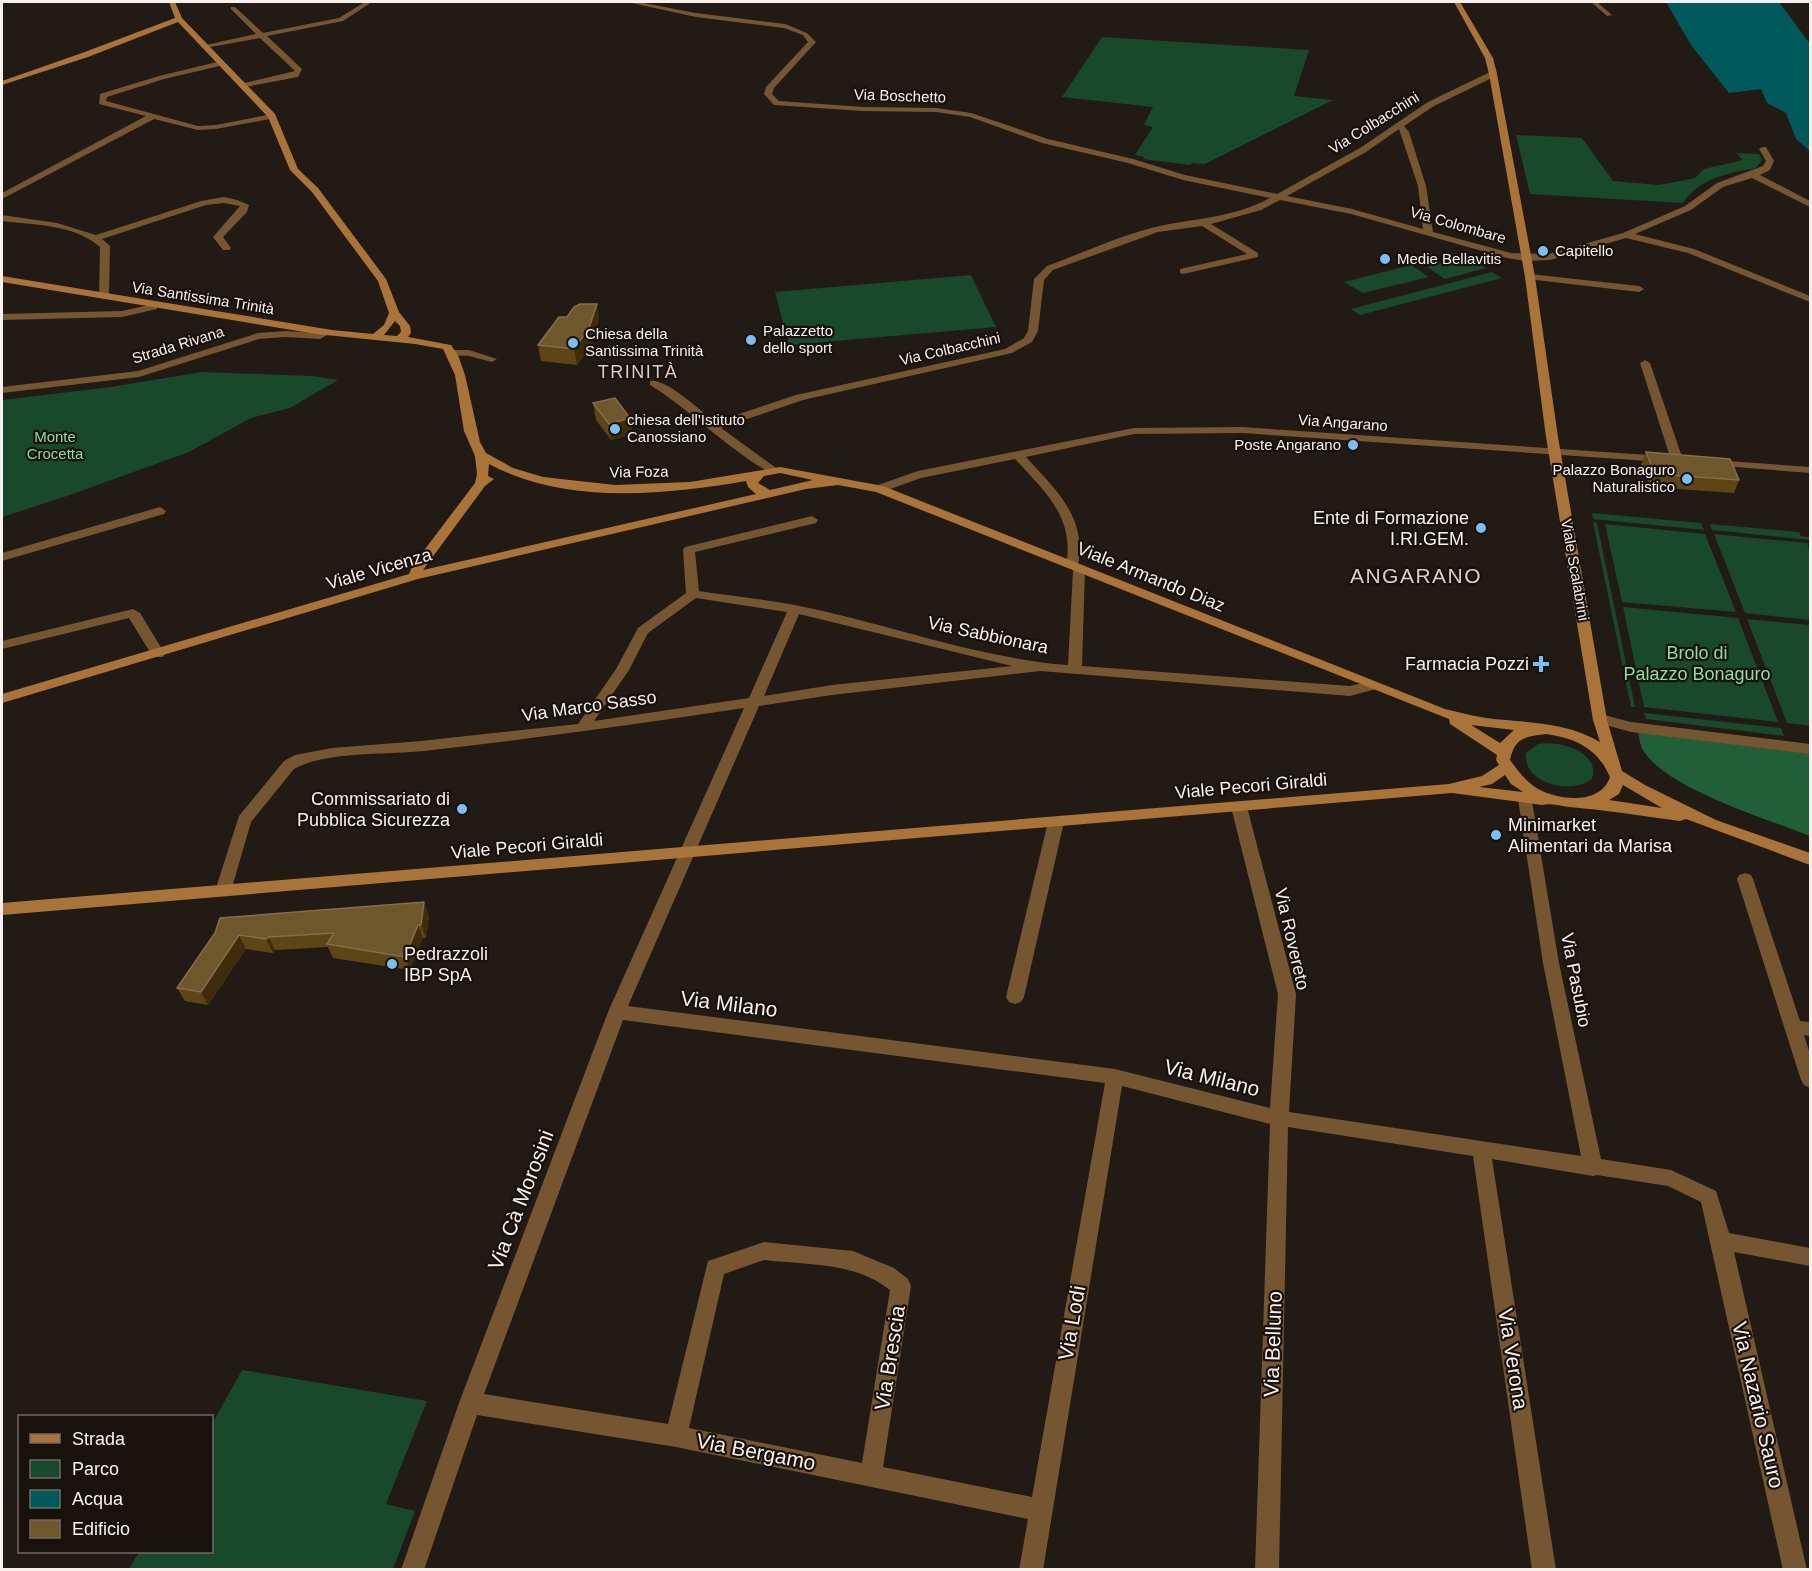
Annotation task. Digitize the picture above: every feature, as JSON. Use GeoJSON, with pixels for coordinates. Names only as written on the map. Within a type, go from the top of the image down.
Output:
{"type":"FeatureCollection","features":[{"type":"Feature","properties":{"kind":"street"},"geometry":{"type":"LineString","coordinates":[[172,2],[179,19],[272,116],[294,171],[315,190],[382,281],[394,313],[405,326],[406,333],[399,340]]}},
{"type":"Feature","properties":{"kind":"street"},"geometry":{"type":"LineString","coordinates":[[205,46],[341,20],[369,2]]}},
{"type":"Feature","properties":{"kind":"street","name":"Via Boschetto"},"geometry":{"type":"LineString","coordinates":[[630,2],[715,18],[785,26],[805,34],[812,42],[770,87],[768,93],[777,103],[962,113],[1046,141],[1130,161],[1183,177],[1282,196]]}},
{"type":"Feature","properties":{"kind":"street","name":"Viale Scalabrini"},"geometry":{"type":"LineString","coordinates":[[1457,2],[1489,58],[1493,74],[1530,277],[1554,452],[1600,719],[1610,758]]}},
{"type":"Feature","properties":{"kind":"street"},"geometry":{"type":"LineString","coordinates":[[1594,2],[1609,15]]}},
{"type":"Feature","properties":{"kind":"street"},"geometry":{"type":"LineString","coordinates":[[233,8],[300,71],[295,75],[243,86]]}},
{"type":"Feature","properties":{"kind":"street"},"geometry":{"type":"LineString","coordinates":[[2,83],[85,55],[179,19]]}},
{"type":"Feature","properties":{"kind":"street"},"geometry":{"type":"LineString","coordinates":[[221,63],[193,68],[103,96],[102,102],[198,128],[216,127],[272,116]]}},
{"type":"Feature","properties":{"kind":"street","name":"Via Colbacchini"},"geometry":{"type":"LineString","coordinates":[[715,426],[800,397],[1008,351],[1028,340],[1033,332],[1039,279],[1050,268],[1156,230],[1204,223],[1258,208],[1363,150],[1431,104],[1493,74]]}},
{"type":"Feature","properties":{"kind":"street"},"geometry":{"type":"LineString","coordinates":[[2,196],[153,116]]}},
{"type":"Feature","properties":{"kind":"street"},"geometry":{"type":"LineString","coordinates":[[1400,125],[1405,132],[1422,186],[1428,232]]}},
{"type":"Feature","properties":{"kind":"street"},"geometry":{"type":"LineString","coordinates":[[1753,176],[1767,168],[1770,160],[1763,149]]}},
{"type":"Feature","properties":{"kind":"street"},"geometry":{"type":"LineString","coordinates":[[1753,176],[1810,204]]}},
{"type":"Feature","properties":{"kind":"street","name":"Via Colombare"},"geometry":{"type":"LineString","coordinates":[[1282,196],[1428,232],[1510,256],[1550,257],[1626,235],[1688,208],[1720,185],[1753,176]]}},
{"type":"Feature","properties":{"kind":"street"},"geometry":{"type":"LineString","coordinates":[[2,218],[47,224],[98,237],[162,218],[210,200],[235,201],[245,205],[244,210],[218,237],[226,248]]}},
{"type":"Feature","properties":{"kind":"street"},"geometry":{"type":"LineString","coordinates":[[1183,271],[1255,255],[1204,223]]}},
{"type":"Feature","properties":{"kind":"street"},"geometry":{"type":"LineString","coordinates":[[1626,235],[1691,251],[1810,299]]}},
{"type":"Feature","properties":{"kind":"street","name":"Via Santissima Trinità"},"geometry":{"type":"LineString","coordinates":[[98,237],[105,246],[104,296],[153,307],[326,333],[437,344],[447,347],[453,353],[469,353],[492,359]]}},
{"type":"Feature","properties":{"kind":"street"},"geometry":{"type":"LineString","coordinates":[[1530,277],[1639,289]]}},
{"type":"Feature","properties":{"kind":"street"},"geometry":{"type":"LineString","coordinates":[[2,279],[104,296]]}},
{"type":"Feature","properties":{"kind":"street"},"geometry":{"type":"LineString","coordinates":[[2,317],[122,314],[153,307]]}},
{"type":"Feature","properties":{"kind":"street"},"geometry":{"type":"LineString","coordinates":[[374,338],[388,326],[394,313]]}},
{"type":"Feature","properties":{"kind":"street","name":"Strada Rivana"},"geometry":{"type":"LineString","coordinates":[[2,390],[140,374],[258,336],[285,334],[320,336],[326,333]]}},
{"type":"Feature","properties":{"kind":"street"},"geometry":{"type":"LineString","coordinates":[[415,576],[417,568],[481,483],[483,474],[482,456],[474,445],[453,353]]}},
{"type":"Feature","properties":{"kind":"street"},"geometry":{"type":"LineString","coordinates":[[1645,363],[1688,461]]}},
{"type":"Feature","properties":{"kind":"street"},"geometry":{"type":"LineString","coordinates":[[654,383],[690,405],[757,460],[773,470]]}},
{"type":"Feature","properties":{"kind":"street","name":"Via Angarano"},"geometry":{"type":"LineString","coordinates":[[879,489],[918,475],[1134,431],[1170,430],[1242,430],[1810,470]]}},
{"type":"Feature","properties":{"kind":"street","name":"Via Sabbionara"},"geometry":{"type":"LineString","coordinates":[[693,594],[795,609],[962,651],[1040,667],[1075,671],[1075,531],[1067,512],[1018,455]]}},
{"type":"Feature","properties":{"kind":"street","name":"Via Foza"},"geometry":{"type":"LineString","coordinates":[[482,456],[507,471],[523,476]]}},
{"type":"Feature","properties":{"kind":"street"},"geometry":{"type":"LineString","coordinates":[[757,460],[759,470],[752,480],[754,487],[771,494]]}},
{"type":"Feature","properties":{"kind":"street","name":"Via Foza"},"geometry":{"type":"LineString","coordinates":[[481,483],[497,475],[523,476],[588,487],[644,489],[756,475],[773,470]]}},
{"type":"Feature","properties":{"kind":"street","name":"Viale Armando Diaz"},"geometry":{"type":"LineString","coordinates":[[773,470],[845,481],[879,489],[1442,713],[1485,723],[1545,729],[1577,736],[1592,743],[1610,758],[1617,774],[1616,784],[1611,793],[1601,800],[1587,803]]}},
{"type":"Feature","properties":{"kind":"street"},"geometry":{"type":"LineString","coordinates":[[786,472],[795,477],[794,485],[790,489]]}},
{"type":"Feature","properties":{"kind":"street","name":"Viale Armando Diaz"},"geometry":{"type":"LineString","coordinates":[[790,489],[845,481]]}},
{"type":"Feature","properties":{"kind":"street","name":"Viale Vicenza"},"geometry":{"type":"LineString","coordinates":[[2,699],[415,576],[652,519],[790,489]]}},
{"type":"Feature","properties":{"kind":"street"},"geometry":{"type":"LineString","coordinates":[[2,557],[160,511]]}},
{"type":"Feature","properties":{"kind":"street"},"geometry":{"type":"LineString","coordinates":[[582,728],[622,670],[643,631],[693,594],[689,550],[812,520]]}},
{"type":"Feature","properties":{"kind":"street"},"geometry":{"type":"LineString","coordinates":[[687,853],[795,609]]}},
{"type":"Feature","properties":{"kind":"street"},"geometry":{"type":"LineString","coordinates":[[2,645],[133,613],[158,654]]}},
{"type":"Feature","properties":{"kind":"street","name":"Via Marco Sasso"},"geometry":{"type":"LineString","coordinates":[[223,891],[244,820],[289,765],[300,759],[332,753],[421,746],[582,728],[890,683],[1040,667]]}},
{"type":"Feature","properties":{"kind":"street"},"geometry":{"type":"LineString","coordinates":[[1075,671],[1350,691],[1371,686]]}},
{"type":"Feature","properties":{"kind":"street","name":"Viale Armando Diaz"},"geometry":{"type":"LineString","coordinates":[[1442,713],[1505,760],[1515,779],[1529,790],[1564,802],[1698,818]]}},
{"type":"Feature","properties":{"kind":"street"},"geometry":{"type":"LineString","coordinates":[[1577,736],[1593,728],[1600,719],[1631,727],[1810,749]]}},
{"type":"Feature","properties":{"kind":"street","name":"Viale Armando Diaz"},"geometry":{"type":"LineString","coordinates":[[1505,760],[1512,738],[1545,729]]}},
{"type":"Feature","properties":{"kind":"street","name":"Viale Pecori Giraldi"},"geometry":{"type":"LineString","coordinates":[[2,909],[1449,789],[1487,780],[1505,760]]}},
{"type":"Feature","properties":{"kind":"street","name":"Viale Armando Diaz"},"geometry":{"type":"LineString","coordinates":[[1617,774],[1660,801],[1704,823],[1810,859]]}},
{"type":"Feature","properties":{"kind":"street","name":"Viale Pecori Giraldi"},"geometry":{"type":"LineString","coordinates":[[1449,789],[1564,802]]}},
{"type":"Feature","properties":{"kind":"street","name":"Via Pasubio"},"geometry":{"type":"LineString","coordinates":[[1526,799],[1551,963],[1593,1167]]}},
{"type":"Feature","properties":{"kind":"street","name":"Via Rovereto"},"geometry":{"type":"LineString","coordinates":[[1239,807],[1287,994],[1279,1118]]}},
{"type":"Feature","properties":{"kind":"street"},"geometry":{"type":"LineString","coordinates":[[1015,997],[1056,822]]}},
{"type":"Feature","properties":{"kind":"street","name":"Via Cà Morosini"},"geometry":{"type":"LineString","coordinates":[[412,1569],[470,1404],[617,1012],[687,853]]}},
{"type":"Feature","properties":{"kind":"street"},"geometry":{"type":"LineString","coordinates":[[1745,879],[1802,1028],[1810,1080]]}},
{"type":"Feature","properties":{"kind":"street","name":"Via Milano"},"geometry":{"type":"LineString","coordinates":[[617,1012],[1115,1077],[1279,1118],[1671,1178],[1709,1197],[1721,1240]]}},
{"type":"Feature","properties":{"kind":"street","name":"Via Lodi"},"geometry":{"type":"LineString","coordinates":[[1031,1569],[1115,1077]]}},
{"type":"Feature","properties":{"kind":"street","name":"Via Belluno"},"geometry":{"type":"LineString","coordinates":[[1267,1569],[1279,1118]]}},
{"type":"Feature","properties":{"kind":"street","name":"Via Verona"},"geometry":{"type":"LineString","coordinates":[[1481,1148],[1544,1569]]}},
{"type":"Feature","properties":{"kind":"street"},"geometry":{"type":"LineString","coordinates":[[1721,1240],[1810,1257]]}},
{"type":"Feature","properties":{"kind":"street","name":"Via Nazario Sauro"},"geometry":{"type":"LineString","coordinates":[[1721,1240],[1795,1569]]}},
{"type":"Feature","properties":{"kind":"street","name":"Via Brescia"},"geometry":{"type":"LineString","coordinates":[[676,1436],[715,1268],[764,1251],[853,1260],[887,1275],[901,1286],[871,1475]]}},
{"type":"Feature","properties":{"kind":"street","name":"Via Bergamo"},"geometry":{"type":"LineString","coordinates":[[470,1404],[676,1436],[1040,1510]]}},
{"type":"Feature","properties":{"kind":"green space"},"geometry":{"type":"Polygon","coordinates":[[[1102,37],[1309,50],[1294,96],[1333,100],[1205,164],[1192,163],[1190,165],[1143,159],[1144,157],[1135,155],[1153,127],[1144,125],[1153,107],[1062,97],[1102,37]]]}},
{"type":"Feature","properties":{"kind":"green space"},"geometry":{"type":"Polygon","coordinates":[[[1516,135],[1582,138],[1613,181],[1659,185],[1695,178],[1704,169],[1743,160],[1736,153],[1759,154],[1762,160],[1756,168],[1706,182],[1683,203],[1530,194],[1516,135]]]}},
{"type":"Feature","properties":{"kind":"green space"},"geometry":{"type":"Polygon","coordinates":[[[1467,257],[1486,268],[1445,279],[1427,267],[1467,257]]]}},
{"type":"Feature","properties":{"kind":"green space"},"geometry":{"type":"Polygon","coordinates":[[[1411,265],[1429,277],[1363,293],[1344,282],[1411,265]]]}},
{"type":"Feature","properties":{"kind":"green space"},"geometry":{"type":"Polygon","coordinates":[[[1492,272],[1502,278],[1360,315],[1351,309],[1492,272]]]}},
{"type":"Feature","properties":{"kind":"green space"},"geometry":{"type":"Polygon","coordinates":[[[971,275],[996,327],[789,345],[775,292],[971,275]]]}},
{"type":"Feature","properties":{"kind":"green space","name":"Monte Crocetta"},"geometry":{"type":"Polygon","coordinates":[[[202,372],[313,376],[338,380],[290,408],[251,418],[189,452],[2,517],[2,400],[111,387],[202,372]]]}},
{"type":"Feature","properties":{"kind":"green space"},"geometry":{"type":"Polygon","coordinates":[[[1592,513],[1701,523],[1704,530],[1593,519],[1592,513]]]}},
{"type":"Feature","properties":{"kind":"green space","name":"Brolo di Palazzo Bonaguro"},"geometry":{"type":"Polygon","coordinates":[[[1593,522],[1597,523],[1635,707],[1631,707],[1593,522]]]}},
{"type":"Feature","properties":{"kind":"green space"},"geometry":{"type":"Polygon","coordinates":[[[1605,524],[1705,534],[1736,612],[1622,602],[1605,524]]]}},
{"type":"Feature","properties":{"kind":"green space"},"geometry":{"type":"Polygon","coordinates":[[[1710,524],[1799,532],[1801,536],[1810,537],[1810,540],[1712,530],[1710,524]]]}},
{"type":"Feature","properties":{"kind":"green space"},"geometry":{"type":"Polygon","coordinates":[[[1714,534],[1807,543],[1810,553],[1810,620],[1745,613],[1714,534]]]}},
{"type":"Feature","properties":{"kind":"green space","name":"Brolo di Palazzo Bonaguro"},"geometry":{"type":"Polygon","coordinates":[[[1623,607],[1738,618],[1778,722],[1644,707],[1623,607]]]}},
{"type":"Feature","properties":{"kind":"green space"},"geometry":{"type":"Polygon","coordinates":[[[1747,619],[1810,625],[1810,726],[1787,723],[1747,619]]]}},
{"type":"Feature","properties":{"kind":"green space"},"geometry":{"type":"Polygon","coordinates":[[[1644,713],[1781,728],[1784,736],[1646,719],[1644,713]]]}},
{"type":"Feature","properties":{"kind":"green space"},"geometry":{"type":"Polygon","coordinates":[[[1638,732],[1810,753],[1810,836],[1719,801],[1673,777],[1655,764],[1643,750],[1638,732]]]}},
{"type":"Feature","properties":{"kind":"green space"},"geometry":{"type":"Polygon","coordinates":[[[1548,743],[1572,748],[1587,757],[1593,770],[1592,779],[1583,784],[1561,786],[1540,779],[1527,764],[1526,753],[1538,744],[1548,743]]]}},
{"type":"Feature","properties":{"kind":"green space"},"geometry":{"type":"Polygon","coordinates":[[[242,1370],[427,1401],[386,1504],[415,1511],[393,1569],[129,1569],[138,1553],[213,1553],[213,1422],[242,1370]]]}},
{"type":"Feature","properties":{"kind":"water"},"geometry":{"type":"Polygon","coordinates":[[[1666,2],[1779,2],[1810,44],[1810,151],[1796,139],[1786,113],[1767,103],[1761,89],[1729,93],[1691,45],[1666,2]]]}},
{"type":"Feature","properties":{"kind":"building"},"geometry":{"type":"Polygon","coordinates":[[[580,304],[597,304],[589,328],[574,349],[538,345],[559,317],[567,317],[574,307],[580,304]]]}},
{"type":"Feature","properties":{"kind":"building"},"geometry":{"type":"Polygon","coordinates":[[[615,398],[630,418],[609,424],[593,403],[615,398]]]}},
{"type":"Feature","properties":{"kind":"building"},"geometry":{"type":"Polygon","coordinates":[[[1646,452],[1730,459],[1739,480],[1655,474],[1646,452]]]}},
{"type":"Feature","properties":{"kind":"building"},"geometry":{"type":"Polygon","coordinates":[[[424,902],[421,925],[418,925],[405,957],[327,944],[334,933],[266,939],[239,935],[201,992],[177,988],[215,933],[220,918],[424,902]]]}},
{"type":"Feature","properties":{"kind":"place","name":"Capitello"},"geometry":{"type":"Point","coordinates":[1543,251]}},
{"type":"Feature","properties":{"kind":"place","name":"Medie Bellavitis"},"geometry":{"type":"Point","coordinates":[1385,259]}},
{"type":"Feature","properties":{"kind":"place","name":"Palazzetto dello sport"},"geometry":{"type":"Point","coordinates":[751,340]}},
{"type":"Feature","properties":{"kind":"place","name":"Chiesa della Santissima Trinità"},"geometry":{"type":"Point","coordinates":[573,343]}},
{"type":"Feature","properties":{"kind":"place","name":"chiesa dell'Istituto Canossiano"},"geometry":{"type":"Point","coordinates":[615,429]}},
{"type":"Feature","properties":{"kind":"place","name":"Poste Angarano"},"geometry":{"type":"Point","coordinates":[1353,445]}},
{"type":"Feature","properties":{"kind":"place","name":"Palazzo Bonaguro Naturalistico"},"geometry":{"type":"Point","coordinates":[1687,479]}},
{"type":"Feature","properties":{"kind":"place","name":"Ente di Formazione I.RI.GEM."},"geometry":{"type":"Point","coordinates":[1481,528]}},
{"type":"Feature","properties":{"kind":"place","name":"Farmacia Pozzi"},"geometry":{"type":"Point","coordinates":[1541,664]}},
{"type":"Feature","properties":{"kind":"place","name":"Commissariato di Pubblica Sicurezza"},"geometry":{"type":"Point","coordinates":[462,809]}},
{"type":"Feature","properties":{"kind":"place","name":"Minimarket Alimentari da Marisa"},"geometry":{"type":"Point","coordinates":[1496,835]}},
{"type":"Feature","properties":{"kind":"place","name":"Pedrazzoli IBP SpA"},"geometry":{"type":"Point","coordinates":[392,964]}},
{"type":"Feature","properties":{"kind":"district","name":"TRINITÀ"},"geometry":{"type":"Point","coordinates":[638,372]}},
{"type":"Feature","properties":{"kind":"district","name":"ANGARANO"},"geometry":{"type":"Point","coordinates":[1416,576]}}]}
